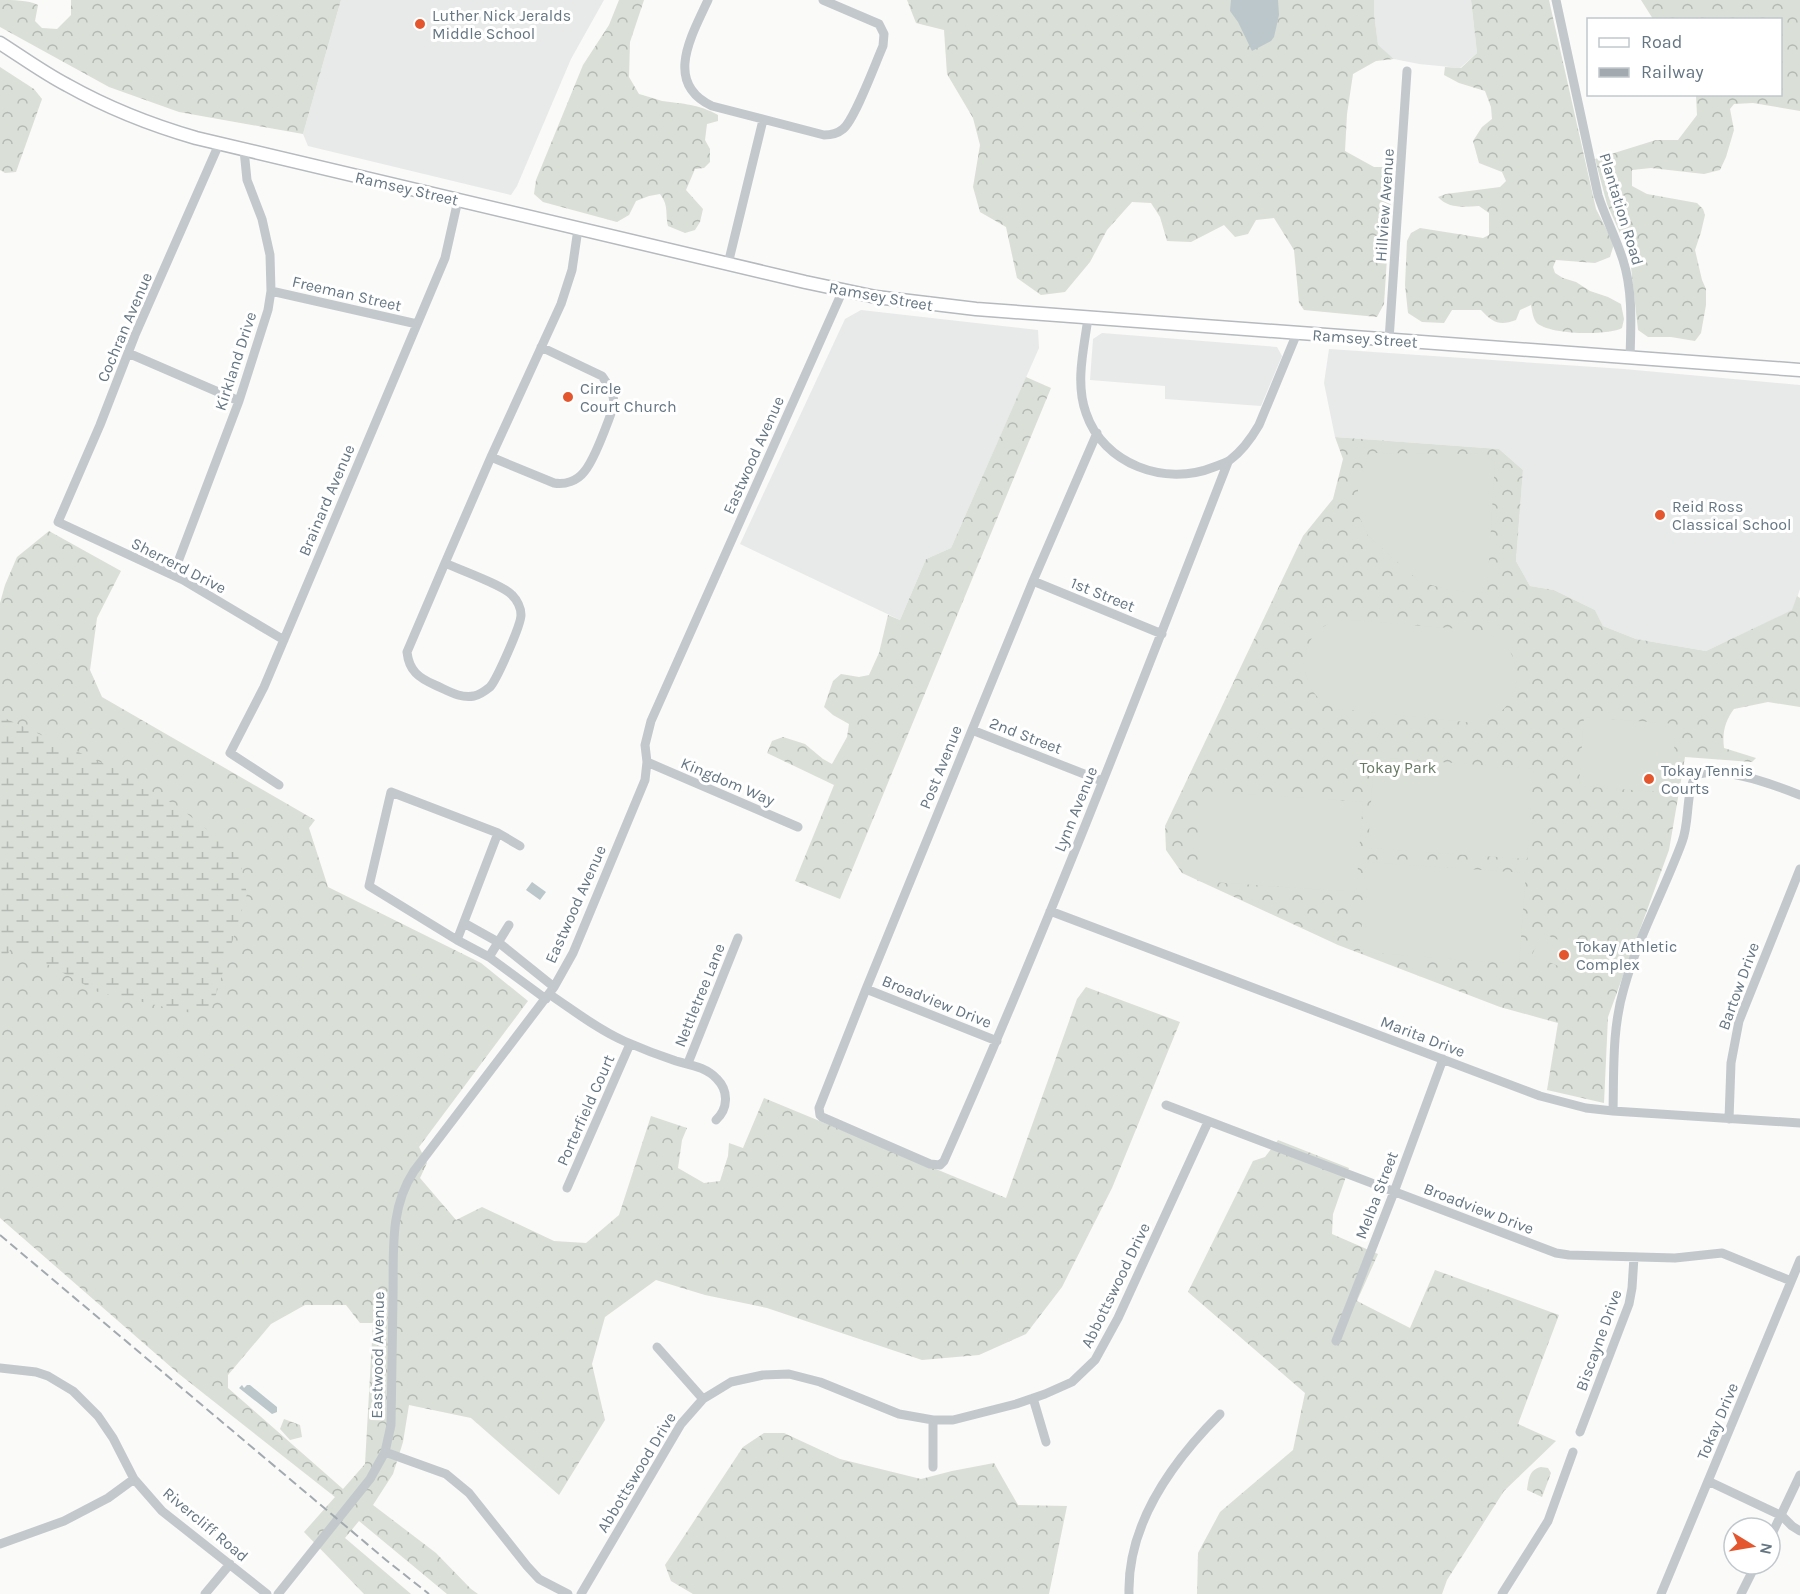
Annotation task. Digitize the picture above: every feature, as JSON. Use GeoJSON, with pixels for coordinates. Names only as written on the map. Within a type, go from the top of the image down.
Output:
{"type":"FeatureCollection","features":[{"type":"Feature","properties":{"kind":"main road","name":"Ramsey Street"},"geometry":{"type":"LineString","coordinates":[[0,43],[67,86],[120,112],[172,131],[458,201],[843,290],[955,308],[1800,370]]}},
{"type":"Feature","properties":{"kind":"street"},"geometry":{"type":"LineString","coordinates":[[708,0],[686,52],[684,64],[687,81],[693,92],[706,104],[830,135],[841,130],[852,117],[883,46],[884,34],[879,24],[873,20],[823,0]]}},
{"type":"Feature","properties":{"kind":"street","name":"Plantation Road"},"geometry":{"type":"LineString","coordinates":[[1556,0],[1598,195],[1605,218],[1618,245],[1628,279],[1631,321],[1630,357]]}},
{"type":"Feature","properties":{"kind":"street","name":"Hillview Avenue"},"geometry":{"type":"LineString","coordinates":[[1389,340],[1407,71]]}},
{"type":"Feature","properties":{"kind":"street"},"geometry":{"type":"LineString","coordinates":[[728,264],[763,120]]}},
{"type":"Feature","properties":{"kind":"street","name":"Cochran Avenue"},"geometry":{"type":"LineString","coordinates":[[58,522],[128,353],[219,144]]}},
{"type":"Feature","properties":{"kind":"street","name":"Kirkland Drive"},"geometry":{"type":"LineString","coordinates":[[174,575],[239,401],[264,327],[271,291],[271,263],[267,237],[247,180],[244,150]]}},
{"type":"Feature","properties":{"kind":"street","name":"Brainard Avenue"},"geometry":{"type":"LineString","coordinates":[[279,785],[230,753],[264,687],[445,258],[458,201]]}},
{"type":"Feature","properties":{"kind":"street"},"geometry":{"type":"LineString","coordinates":[[445,563],[508,591],[521,610],[520,622],[492,684],[483,693],[472,697],[460,696],[420,678],[412,669],[407,652],[445,563],[491,457],[567,288],[578,229]]}},
{"type":"Feature","properties":{"kind":"street","name":"Eastwood Avenue"},"geometry":{"type":"LineString","coordinates":[[278,1594],[370,1479],[386,1452],[392,1425],[393,1239],[401,1197],[414,1171],[550,993],[573,953],[645,780],[647,762],[645,744],[651,721],[843,290]]}},
{"type":"Feature","properties":{"kind":"street","name":"Freeman Street"},"geometry":{"type":"LineString","coordinates":[[271,291],[417,324]]}},
{"type":"Feature","properties":{"kind":"street"},"geometry":{"type":"LineString","coordinates":[[1088,318],[1081,387],[1085,411],[1108,447],[1127,461],[1154,473],[1184,474],[1208,470],[1228,462],[1259,424],[1297,333]]}},
{"type":"Feature","properties":{"kind":"street"},"geometry":{"type":"LineString","coordinates":[[491,457],[560,484],[577,478],[586,470],[613,408],[612,391],[602,376],[541,347]]}},
{"type":"Feature","properties":{"kind":"street"},"geometry":{"type":"LineString","coordinates":[[128,353],[239,401]]}},
{"type":"Feature","properties":{"kind":"street","name":"Post Avenue"},"geometry":{"type":"LineString","coordinates":[[943,1164],[930,1164],[820,1115],[820,1104],[1032,581],[1097,433]]}},
{"type":"Feature","properties":{"kind":"street","name":"Lynn Avenue"},"geometry":{"type":"LineString","coordinates":[[943,1164],[997,1041],[1162,634],[1228,462]]}},
{"type":"Feature","properties":{"kind":"street","name":"Sherrerd Drive"},"geometry":{"type":"LineString","coordinates":[[58,522],[174,575],[284,640]]}},
{"type":"Feature","properties":{"kind":"street","name":"1st Street"},"geometry":{"type":"LineString","coordinates":[[1032,581],[1162,634]]}},
{"type":"Feature","properties":{"kind":"street","name":"2nd Street"},"geometry":{"type":"LineString","coordinates":[[972,730],[1102,781]]}},
{"type":"Feature","properties":{"kind":"street","name":"Kingdom Way"},"geometry":{"type":"LineString","coordinates":[[647,762],[798,827]]}},
{"type":"Feature","properties":{"kind":"street"},"geometry":{"type":"LineString","coordinates":[[1613,1111],[1615,1035],[1624,988],[1638,947],[1683,841],[1691,788],[1696,775],[1706,772],[1760,780],[1800,795]]}},
{"type":"Feature","properties":{"kind":"street"},"geometry":{"type":"LineString","coordinates":[[520,846],[498,833],[391,792],[369,886],[550,993],[596,1025],[630,1044],[688,1063],[712,1074],[724,1088],[725,1105],[716,1120]]}},
{"type":"Feature","properties":{"kind":"street"},"geometry":{"type":"LineString","coordinates":[[457,940],[498,833]]}},
{"type":"Feature","properties":{"kind":"street","name":"Bartow Drive"},"geometry":{"type":"LineString","coordinates":[[1728,1119],[1731,1063],[1739,1021],[1800,869]]}},
{"type":"Feature","properties":{"kind":"street","name":"Marita Drive"},"geometry":{"type":"LineString","coordinates":[[1050,910],[1540,1096],[1586,1108],[1613,1111],[1800,1123]]}},
{"type":"Feature","properties":{"kind":"street"},"geometry":{"type":"LineString","coordinates":[[464,923],[498,942],[550,993]]}},
{"type":"Feature","properties":{"kind":"street"},"geometry":{"type":"LineString","coordinates":[[489,957],[509,926]]}},
{"type":"Feature","properties":{"kind":"street","name":"Nettletree Lane"},"geometry":{"type":"LineString","coordinates":[[688,1063],[738,938]]}},
{"type":"Feature","properties":{"kind":"street","name":"Broadview Drive"},"geometry":{"type":"LineString","coordinates":[[866,989],[997,1041]]}},
{"type":"Feature","properties":{"kind":"street","name":"Porterfield Court"},"geometry":{"type":"LineString","coordinates":[[567,1188],[630,1044]]}},
{"type":"Feature","properties":{"kind":"street","name":"Melba Street"},"geometry":{"type":"LineString","coordinates":[[1336,1341],[1443,1059]]}},
{"type":"Feature","properties":{"kind":"street","name":"Broadview Drive"},"geometry":{"type":"LineString","coordinates":[[1166,1105],[1556,1252],[1569,1255],[1675,1258],[1722,1253],[1791,1281]]}},
{"type":"Feature","properties":{"kind":"street","name":"Abbottswood Drive"},"geometry":{"type":"LineString","coordinates":[[581,1594],[681,1424],[702,1399],[731,1382],[763,1375],[789,1374],[820,1382],[899,1414],[933,1420],[962,1418],[1033,1398],[1072,1382],[1095,1360],[1118,1318],[1208,1122]]}},
{"type":"Feature","properties":{"kind":"street","name":"Biscayne Drive"},"geometry":{"type":"LineString","coordinates":[[1580,1432],[1629,1304],[1634,1257]]}},
{"type":"Feature","properties":{"kind":"street","name":"Tokay Drive"},"geometry":{"type":"LineString","coordinates":[[1661,1594],[1800,1260]]}},
{"type":"Feature","properties":{"kind":"street"},"geometry":{"type":"LineString","coordinates":[[657,1347],[702,1399]]}},
{"type":"Feature","properties":{"kind":"street","name":"Rivercliff Road"},"geometry":{"type":"LineString","coordinates":[[0,1368],[36,1372],[56,1380],[73,1391],[98,1416],[113,1438],[134,1479],[162,1511],[267,1594]]}},
{"type":"Feature","properties":{"kind":"street"},"geometry":{"type":"LineString","coordinates":[[1033,1398],[1046,1442]]}},
{"type":"Feature","properties":{"kind":"street"},"geometry":{"type":"LineString","coordinates":[[1129,1594],[1131,1561],[1140,1530],[1164,1480],[1183,1453],[1220,1414]]}},
{"type":"Feature","properties":{"kind":"street"},"geometry":{"type":"LineString","coordinates":[[933,1420],[933,1467]]}},
{"type":"Feature","properties":{"kind":"street"},"geometry":{"type":"LineString","coordinates":[[386,1452],[446,1474],[469,1493],[539,1579],[568,1594]]}},
{"type":"Feature","properties":{"kind":"street"},"geometry":{"type":"LineString","coordinates":[[1502,1594],[1548,1521],[1574,1452]]}},
{"type":"Feature","properties":{"kind":"street"},"geometry":{"type":"LineString","coordinates":[[1782,1516],[1800,1475]]}},
{"type":"Feature","properties":{"kind":"street"},"geometry":{"type":"LineString","coordinates":[[0,1544],[64,1521],[108,1498],[134,1479]]}},
{"type":"Feature","properties":{"kind":"street"},"geometry":{"type":"LineString","coordinates":[[1708,1481],[1782,1516],[1800,1531]]}},
{"type":"Feature","properties":{"kind":"street"},"geometry":{"type":"LineString","coordinates":[[205,1594],[230,1564]]}},
{"type":"Feature","properties":{"kind":"street"},"geometry":{"type":"LineString","coordinates":[[1741,1594],[1750,1576]]}},
{"type":"Feature","properties":{"kind":"shaded area"},"geometry":{"type":"Polygon","coordinates":[[[341,0],[604,0],[571,59],[517,186],[511,195],[308,146],[303,134],[341,0]]]}},
{"type":"Feature","properties":{"kind":"shaded area"},"geometry":{"type":"Polygon","coordinates":[[[1231,0],[1278,0],[1279,15],[1271,41],[1252,51],[1230,11],[1231,0]]]}},
{"type":"Feature","properties":{"kind":"shaded area"},"geometry":{"type":"Polygon","coordinates":[[[1374,0],[1471,0],[1477,53],[1460,68],[1394,59],[1378,46],[1374,0]]]}},
{"type":"Feature","properties":{"kind":"shaded area"},"geometry":{"type":"Polygon","coordinates":[[[861,310],[1038,330],[1039,348],[951,548],[926,559],[900,620],[740,544],[845,319],[861,310]]]}},
{"type":"Feature","properties":{"kind":"shaded area"},"geometry":{"type":"Polygon","coordinates":[[[1102,333],[1277,347],[1282,356],[1261,406],[1165,399],[1165,386],[1090,380],[1093,339],[1102,333]]]}},
{"type":"Feature","properties":{"kind":"shaded area","name":"Reid Ross Classical School"},"geometry":{"type":"Polygon","coordinates":[[[1329,349],[1624,369],[1800,385],[1800,589],[1793,610],[1706,651],[1636,639],[1603,626],[1595,610],[1554,590],[1530,586],[1516,561],[1523,470],[1499,449],[1335,437],[1324,383],[1329,349]]]}},
{"type":"Feature","properties":{"kind":"shaded area"},"geometry":{"type":"Polygon","coordinates":[[[532,882],[546,892],[540,900],[526,890],[532,882]]]}},
{"type":"Feature","properties":{"kind":"shaded area"},"geometry":{"type":"Polygon","coordinates":[[[242,1385],[244,1388],[250,1385],[277,1407],[277,1412],[272,1414],[239,1388],[242,1385]]]}},
{"type":"Feature","properties":{"kind":"green space"},"geometry":{"type":"Polygon","coordinates":[[[0,0],[25,1],[38,5],[35,21],[42,28],[57,29],[71,15],[71,0],[341,0],[303,134],[179,112],[109,87],[0,27],[0,0]]]}},
{"type":"Feature","properties":{"kind":"green space"},"geometry":{"type":"Polygon","coordinates":[[[619,0],[644,0],[630,42],[629,77],[639,94],[662,101],[697,107],[718,115],[718,121],[707,124],[705,140],[710,149],[710,162],[704,168],[695,169],[686,190],[703,209],[700,222],[695,230],[685,233],[668,226],[666,206],[660,194],[636,201],[629,215],[617,222],[543,202],[534,194],[536,180],[583,65],[609,25],[619,0]]]}},
{"type":"Feature","properties":{"kind":"green space"},"geometry":{"type":"Polygon","coordinates":[[[907,0],[1374,0],[1378,45],[1394,59],[1376,61],[1353,74],[1347,114],[1345,151],[1374,167],[1393,167],[1384,304],[1377,317],[1304,310],[1299,303],[1294,250],[1274,218],[1256,220],[1248,234],[1235,237],[1224,225],[1191,242],[1167,241],[1160,217],[1151,203],[1132,202],[1107,230],[1090,262],[1065,292],[1041,295],[1017,278],[1006,227],[980,212],[973,187],[980,145],[973,118],[947,74],[944,30],[916,23],[907,0]]]}},
{"type":"Feature","properties":{"kind":"green space"},"geometry":{"type":"Polygon","coordinates":[[[1471,0],[1549,0],[1596,209],[1614,244],[1610,257],[1595,263],[1556,260],[1553,267],[1555,273],[1563,278],[1621,304],[1624,319],[1622,328],[1615,331],[1592,333],[1552,330],[1536,322],[1531,305],[1520,310],[1516,320],[1505,323],[1489,318],[1481,310],[1452,310],[1444,323],[1422,322],[1408,313],[1405,285],[1407,241],[1411,233],[1420,228],[1483,238],[1489,235],[1489,213],[1479,206],[1462,207],[1447,204],[1438,197],[1500,187],[1506,181],[1502,172],[1479,163],[1473,141],[1482,127],[1492,119],[1491,107],[1485,91],[1459,83],[1444,75],[1445,67],[1461,68],[1477,53],[1471,0]]]}},
{"type":"Feature","properties":{"kind":"green space"},"geometry":{"type":"Polygon","coordinates":[[[1641,0],[1800,0],[1800,111],[1753,103],[1734,104],[1730,109],[1734,130],[1720,170],[1704,174],[1651,168],[1632,170],[1632,186],[1647,194],[1697,203],[1703,209],[1705,215],[1695,250],[1706,289],[1706,305],[1701,333],[1695,341],[1671,337],[1648,337],[1638,330],[1631,267],[1624,242],[1607,204],[1595,159],[1656,140],[1678,140],[1697,115],[1696,96],[1782,96],[1782,18],[1652,18],[1641,0]]]}},
{"type":"Feature","properties":{"kind":"green space"},"geometry":{"type":"Polygon","coordinates":[[[0,67],[34,89],[42,99],[16,172],[5,173],[0,170],[0,67]]]}},
{"type":"Feature","properties":{"kind":"green space"},"geometry":{"type":"Polygon","coordinates":[[[1026,377],[1051,388],[840,899],[795,881],[834,785],[767,753],[772,741],[783,737],[805,744],[832,764],[847,737],[849,724],[824,707],[833,681],[841,674],[859,677],[869,675],[879,653],[888,615],[900,620],[926,559],[951,548],[1026,377]]]}},
{"type":"Feature","properties":{"kind":"green space","name":"Tokay Park"},"geometry":{"type":"Polygon","coordinates":[[[1335,437],[1499,449],[1523,470],[1516,561],[1530,586],[1554,590],[1595,610],[1603,626],[1636,639],[1706,651],[1792,610],[1797,596],[1800,598],[1800,707],[1768,702],[1734,709],[1725,727],[1724,748],[1756,758],[1752,762],[1685,757],[1669,850],[1608,1017],[1604,1103],[1547,1090],[1558,1023],[1500,1007],[1338,945],[1182,873],[1166,850],[1165,826],[1303,536],[1333,499],[1343,459],[1335,437]]]}},
{"type":"Feature","properties":{"kind":"green space"},"geometry":{"type":"Polygon","coordinates":[[[1369,453],[1486,454],[1495,462],[1487,593],[1450,590],[1420,582],[1368,536],[1358,514],[1358,483],[1369,453]]]}},
{"type":"Feature","properties":{"kind":"green space"},"geometry":{"type":"Polygon","coordinates":[[[49,531],[121,571],[97,618],[90,670],[102,697],[315,820],[309,828],[328,887],[481,963],[528,1001],[419,1147],[427,1163],[420,1178],[456,1220],[482,1207],[554,1241],[586,1243],[619,1215],[651,1116],[687,1128],[682,1140],[678,1168],[704,1183],[720,1181],[728,1156],[729,1143],[743,1148],[764,1098],[1006,1198],[1077,999],[1086,987],[1180,1022],[1112,1188],[1062,1287],[1026,1334],[979,1355],[922,1360],[767,1308],[705,1295],[656,1280],[605,1317],[592,1364],[605,1420],[559,1495],[471,1418],[409,1405],[403,1442],[393,1474],[373,1505],[436,1553],[478,1594],[447,1594],[359,1521],[345,1538],[411,1594],[364,1594],[304,1532],[335,1497],[179,1374],[0,1218],[0,603],[17,557],[49,531]],[[305,1305],[271,1324],[228,1375],[228,1388],[343,1489],[365,1464],[373,1323],[360,1323],[346,1305],[305,1305]]]}},
{"type":"Feature","properties":{"kind":"green space"},"geometry":{"type":"Polygon","coordinates":[[[1338,619],[1473,630],[1491,635],[1500,640],[1514,659],[1516,683],[1513,694],[1500,713],[1475,723],[1338,709],[1325,703],[1312,689],[1305,672],[1305,662],[1309,643],[1314,635],[1325,625],[1338,619]]]}},
{"type":"Feature","properties":{"kind":"green space"},"geometry":{"type":"Polygon","coordinates":[[[0,716],[113,768],[180,808],[239,855],[247,894],[209,1017],[98,992],[12,945],[0,972],[0,716]]]}},
{"type":"Feature","properties":{"kind":"green space"},"geometry":{"type":"Polygon","coordinates":[[[1584,717],[1676,724],[1671,793],[1579,786],[1584,717]]]}},
{"type":"Feature","properties":{"kind":"green space"},"geometry":{"type":"Polygon","coordinates":[[[1374,757],[1534,769],[1527,859],[1368,848],[1374,757]]]}},
{"type":"Feature","properties":{"kind":"green space"},"geometry":{"type":"Polygon","coordinates":[[[1203,791],[1363,802],[1356,892],[1197,881],[1203,791]]]}},
{"type":"Feature","properties":{"kind":"green space"},"geometry":{"type":"Polygon","coordinates":[[[1366,862],[1526,873],[1519,964],[1360,952],[1366,862]]]}},
{"type":"Feature","properties":{"kind":"green space","name":"Tokay Athletic Complex"},"geometry":{"type":"Polygon","coordinates":[[[1542,933],[1596,956],[1587,978],[1532,955],[1542,933]]]}},
{"type":"Feature","properties":{"kind":"green space"},"geometry":{"type":"Polygon","coordinates":[[[1278,1140],[1349,1168],[1333,1214],[1332,1234],[1378,1254],[1357,1301],[1410,1328],[1435,1270],[1559,1315],[1518,1424],[1556,1441],[1504,1491],[1447,1580],[1442,1594],[1197,1594],[1198,1553],[1220,1512],[1293,1450],[1305,1393],[1188,1292],[1253,1161],[1265,1157],[1278,1140]]]}},
{"type":"Feature","properties":{"kind":"green space"},"geometry":{"type":"Polygon","coordinates":[[[284,1419],[300,1425],[302,1437],[290,1440],[280,1429],[284,1419]]]}},
{"type":"Feature","properties":{"kind":"green space"},"geometry":{"type":"Polygon","coordinates":[[[764,1433],[784,1433],[840,1459],[921,1479],[994,1463],[1018,1505],[1067,1506],[1049,1594],[693,1594],[671,1581],[665,1565],[743,1447],[764,1433]]]}},
{"type":"Feature","properties":{"kind":"green space"},"geometry":{"type":"Polygon","coordinates":[[[1541,1467],[1548,1468],[1551,1473],[1542,1497],[1527,1490],[1532,1472],[1541,1467]]]}},
{"type":"Feature","properties":{"kind":"railway"},"geometry":{"type":"LineString","coordinates":[[0,1235],[429,1594]]}},
{"type":"Feature","properties":{"kind":"place","name":"Luther Nick Jeralds Middle School"},"geometry":{"type":"Point","coordinates":[420,24]}},
{"type":"Feature","properties":{"kind":"place","name":"Circle Court Church"},"geometry":{"type":"Point","coordinates":[568,397]}},
{"type":"Feature","properties":{"kind":"place","name":"Reid Ross Classical School"},"geometry":{"type":"Point","coordinates":[1660,515]}},
{"type":"Feature","properties":{"kind":"place","name":"Tokay Tennis Courts"},"geometry":{"type":"Point","coordinates":[1649,779]}},
{"type":"Feature","properties":{"kind":"place","name":"Tokay Athletic Complex"},"geometry":{"type":"Point","coordinates":[1564,955]}}]}
